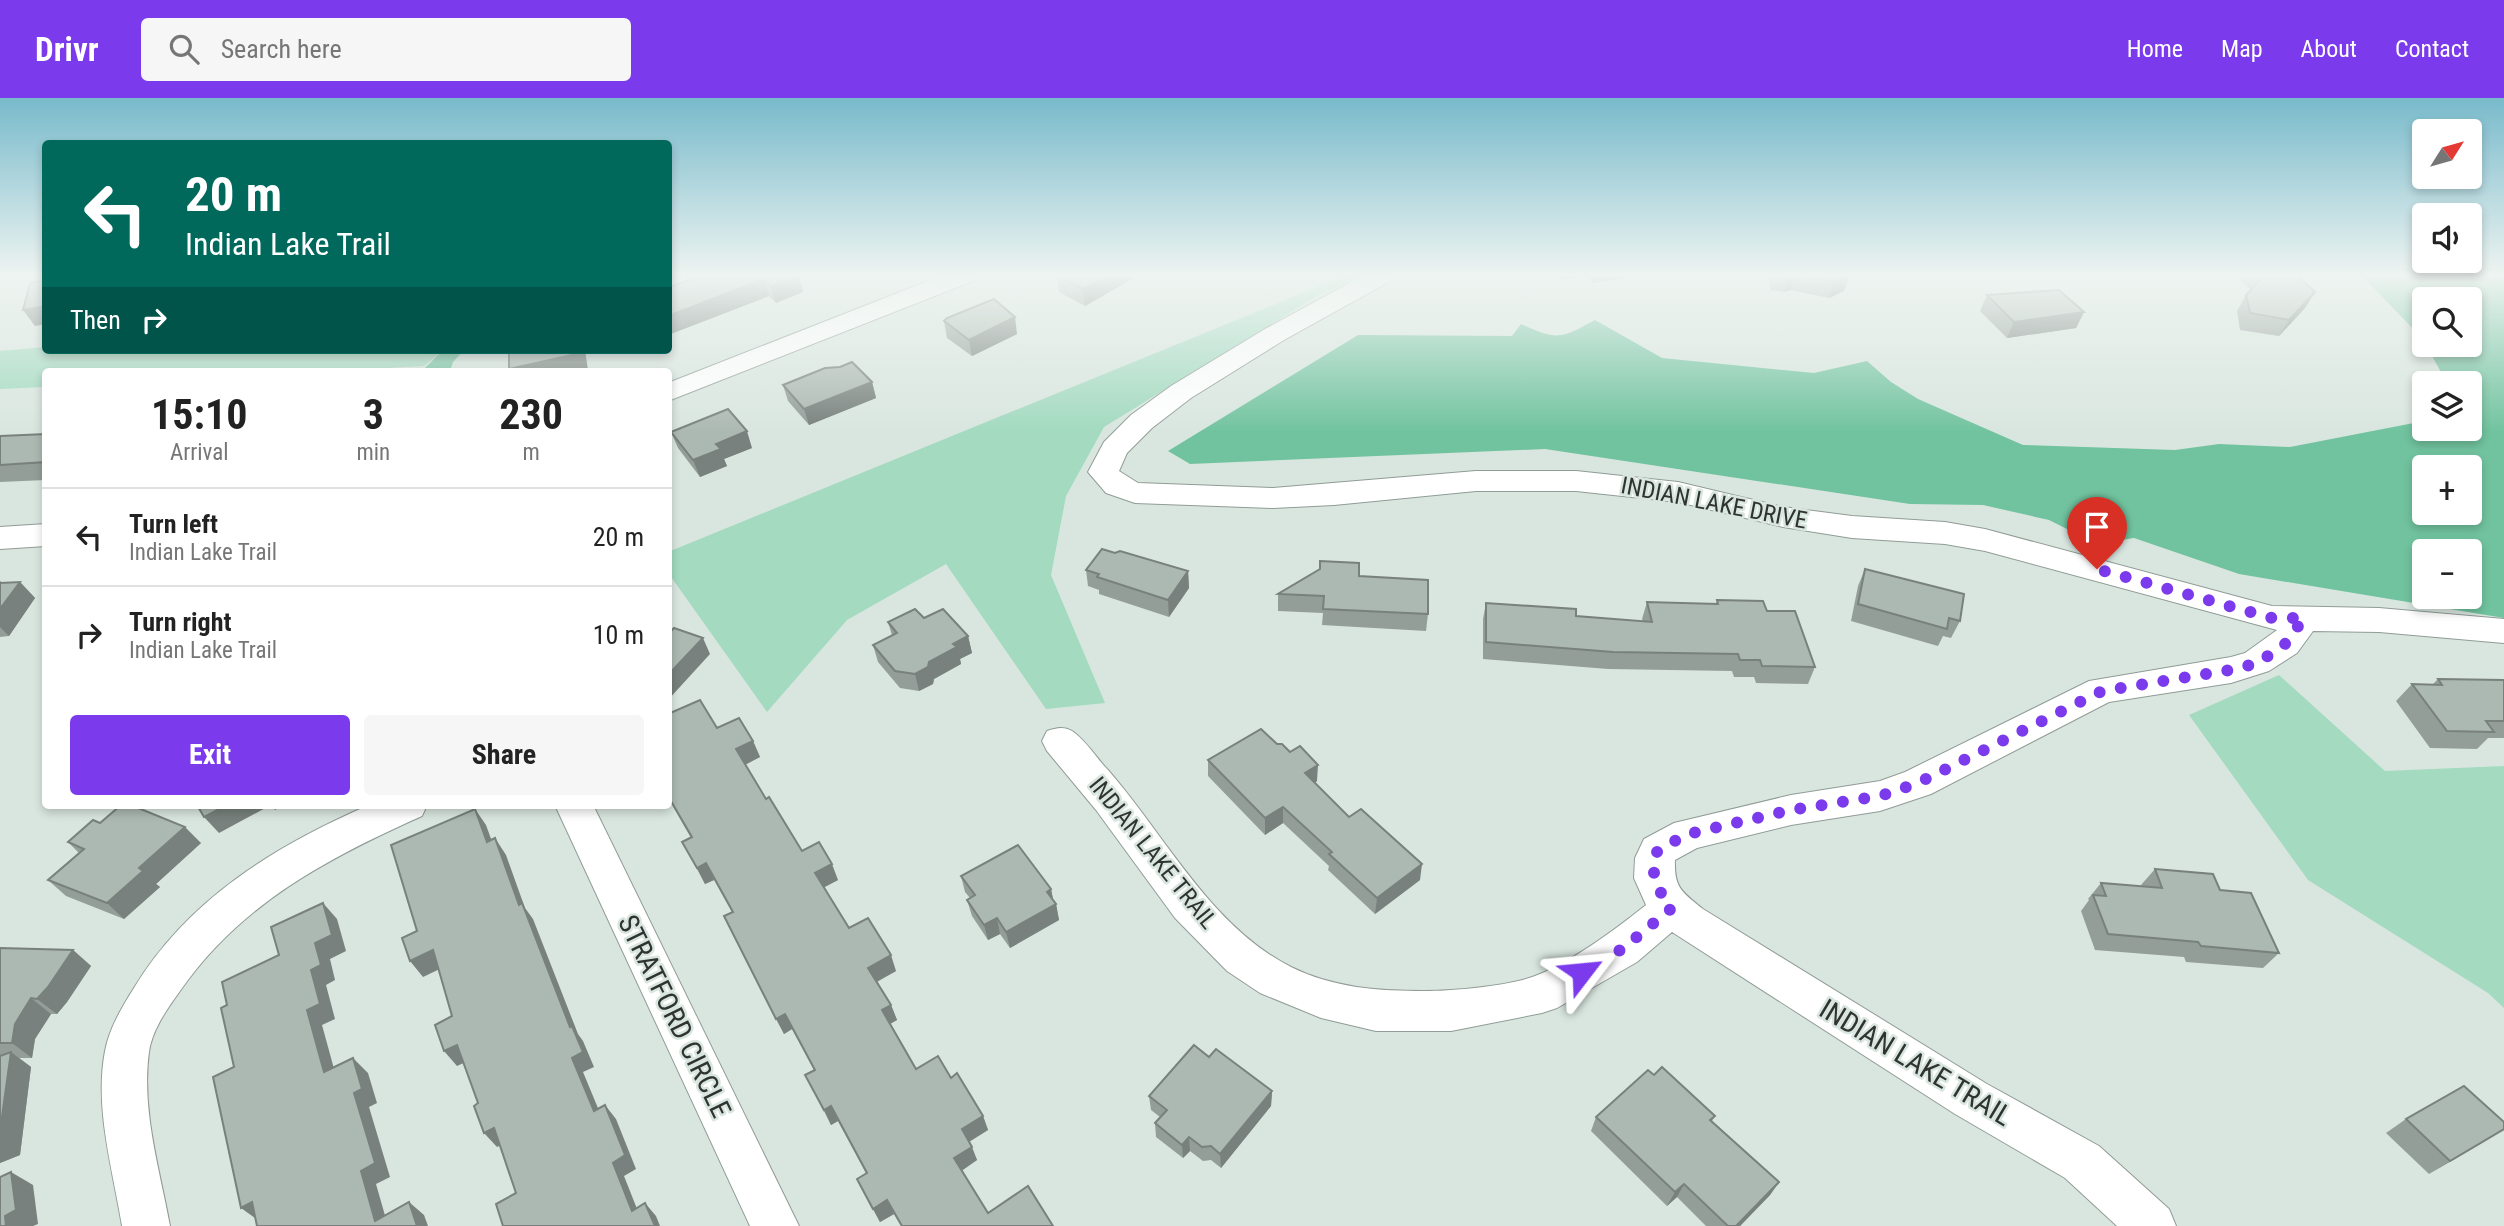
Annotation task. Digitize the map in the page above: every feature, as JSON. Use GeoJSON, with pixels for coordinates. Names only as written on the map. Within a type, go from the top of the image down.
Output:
{"type":"FeatureCollection","features":[{"type":"Feature","properties":{"kind":"street"},"geometry":{"type":"LineString","coordinates":[[672,391],[836,327]]}},
{"type":"Feature","properties":{"kind":"street","name":"INDIAN LAKE DRIVE"},"geometry":{"type":"LineString","coordinates":[[1286,327],[1209,373],[1136,427],[1107,457],[1103,472],[1108,479],[1117,487],[1135,493],[1273,498],[1334,495],[1476,481],[1616,484],[1678,492],[1783,517],[1838,525],[1945,533],[1985,540],[2272,618],[2393,621],[2504,631]]}},
{"type":"Feature","properties":{"kind":"street"},"geometry":{"type":"LineString","coordinates":[[0,538],[42,535]]}},
{"type":"Feature","properties":{"kind":"street","name":"INDIAN LAKE TRAIL"},"geometry":{"type":"LineString","coordinates":[[2152,1226],[2082,1162],[1971,1099],[1688,921],[1672,908],[1661,893],[1654,878],[1654,858],[1658,850],[1688,834],[1791,810],[1880,796],[1906,787],[1950,769],[2102,691],[2231,670],[2258,663],[2285,644],[2304,618]]}},
{"type":"Feature","properties":{"kind":"street","name":"INDIAN LAKE TRAIL"},"geometry":{"type":"LineString","coordinates":[[1060,741],[1110,799],[1189,906],[1242,958],[1275,980],[1321,999],[1376,1011],[1451,1011],[1542,994],[1622,949],[1672,908]]}},
{"type":"Feature","properties":{"kind":"street"},"geometry":{"type":"LineString","coordinates":[[146,1226],[127,1103],[127,1051],[150,1000],[174,962],[201,931],[258,881],[334,837],[399,809]]}},
{"type":"Feature","properties":{"kind":"street","name":"STRATFORD CIRCLE"},"geometry":{"type":"LineString","coordinates":[[576,809],[775,1226]]}},
{"type":"Feature","properties":{"kind":"shaded area"},"geometry":{"type":"Polygon","coordinates":[[[1220,327],[1267,327],[1104,427],[1066,496],[1051,575],[1105,703],[1046,709],[946,564],[847,620],[767,712],[672,578],[672,550],[1220,327]]]}},
{"type":"Feature","properties":{"kind":"shaded area"},"geometry":{"type":"Polygon","coordinates":[[[1519,327],[1527,327],[1559,336],[1582,327],[1607,327],[1662,358],[1814,373],[1867,361],[1891,382],[1918,399],[2023,445],[2175,450],[2219,444],[2290,447],[2412,423],[2412,441],[2482,441],[2482,371],[2440,371],[2433,357],[2482,357],[2482,327],[2504,327],[2504,618],[2450,609],[2482,609],[2482,539],[2412,539],[2412,603],[2239,574],[2134,538],[2097,544],[2049,520],[1983,505],[1910,504],[1545,449],[1190,464],[1168,451],[1358,335],[1512,336],[1519,327]]]}},
{"type":"Feature","properties":{"kind":"shaded area"},"geometry":{"type":"Polygon","coordinates":[[[42,347],[42,354],[438,354],[424,366],[388,368],[42,368],[42,387],[0,389],[0,351],[42,347]]]}},
{"type":"Feature","properties":{"kind":"shaded area"},"geometry":{"type":"Polygon","coordinates":[[[439,354],[460,354],[451,368],[425,368],[439,354]]]}},
{"type":"Feature","properties":{"kind":"shaded area"},"geometry":{"type":"Polygon","coordinates":[[[2279,675],[2385,771],[2504,766],[2504,1008],[2488,993],[2308,880],[2189,715],[2279,675]]]}},
{"type":"Feature","properties":{"kind":"building"},"geometry":{"type":"Polygon","coordinates":[[[951,327],[996,327],[969,340],[951,327]]]}},
{"type":"Feature","properties":{"kind":"building"},"geometry":{"type":"Polygon","coordinates":[[[509,354],[576,354],[514,368],[509,368],[509,354]]]}},
{"type":"Feature","properties":{"kind":"building"},"geometry":{"type":"Polygon","coordinates":[[[852,362],[872,382],[804,409],[783,385],[825,368],[840,367],[852,362]]]}},
{"type":"Feature","properties":{"kind":"building"},"geometry":{"type":"Polygon","coordinates":[[[728,409],[747,431],[716,444],[721,449],[693,460],[672,432],[728,409]]]}},
{"type":"Feature","properties":{"kind":"building"},"geometry":{"type":"Polygon","coordinates":[[[42,434],[42,462],[0,465],[0,436],[42,434]]]}},
{"type":"Feature","properties":{"kind":"building"},"geometry":{"type":"Polygon","coordinates":[[[1102,549],[1115,553],[1120,551],[1188,571],[1168,600],[1097,577],[1099,574],[1086,570],[1102,549]]]}},
{"type":"Feature","properties":{"kind":"building"},"geometry":{"type":"Polygon","coordinates":[[[1320,561],[1359,563],[1359,576],[1428,580],[1428,614],[1323,609],[1324,596],[1278,594],[1320,569],[1320,561]]]}},
{"type":"Feature","properties":{"kind":"building"},"geometry":{"type":"Polygon","coordinates":[[[1865,569],[1964,594],[1960,621],[1949,618],[1947,629],[1858,604],[1865,569]]]}},
{"type":"Feature","properties":{"kind":"building"},"geometry":{"type":"Polygon","coordinates":[[[20,582],[0,609],[0,583],[20,582]]]}},
{"type":"Feature","properties":{"kind":"building"},"geometry":{"type":"Polygon","coordinates":[[[1717,600],[1763,601],[1767,611],[1795,611],[1815,667],[1762,666],[1760,660],[1740,660],[1738,654],[1613,652],[1486,642],[1486,603],[1576,609],[1576,616],[1652,622],[1647,602],[1718,604],[1717,600]]]}},
{"type":"Feature","properties":{"kind":"building"},"geometry":{"type":"Polygon","coordinates":[[[915,609],[924,618],[943,609],[968,636],[953,644],[957,647],[929,662],[928,667],[915,674],[895,671],[873,645],[897,633],[888,622],[915,609]]]}},
{"type":"Feature","properties":{"kind":"building"},"geometry":{"type":"Polygon","coordinates":[[[674,628],[703,638],[672,671],[674,628]]]}},
{"type":"Feature","properties":{"kind":"building"},"geometry":{"type":"Polygon","coordinates":[[[2438,679],[2504,680],[2504,721],[2486,721],[2494,732],[2447,731],[2412,684],[2442,685],[2438,679]]]}},
{"type":"Feature","properties":{"kind":"building"},"geometry":{"type":"Polygon","coordinates":[[[700,700],[717,728],[739,718],[753,741],[736,749],[766,799],[769,797],[802,851],[819,842],[832,864],[815,873],[849,928],[868,918],[891,955],[868,968],[891,1005],[882,1010],[916,1069],[938,1056],[951,1078],[957,1073],[983,1116],[962,1129],[972,1147],[954,1158],[988,1213],[1028,1186],[1053,1226],[902,1226],[887,1200],[873,1209],[857,1179],[867,1173],[831,1106],[824,1110],[805,1075],[815,1070],[785,1014],[776,1019],[724,916],[733,912],[706,863],[697,868],[682,842],[692,837],[672,803],[672,712],[700,700]]]}},
{"type":"Feature","properties":{"kind":"building"},"geometry":{"type":"Polygon","coordinates":[[[1261,729],[1290,752],[1300,746],[1318,765],[1305,773],[1349,817],[1361,809],[1422,864],[1377,898],[1283,807],[1265,818],[1208,760],[1261,729]]]}},
{"type":"Feature","properties":{"kind":"building"},"geometry":{"type":"Polygon","coordinates":[[[116,809],[141,809],[185,827],[139,868],[143,871],[107,903],[48,880],[84,849],[68,842],[93,820],[100,823],[116,809]]]}},
{"type":"Feature","properties":{"kind":"building"},"geometry":{"type":"Polygon","coordinates":[[[199,809],[219,809],[204,817],[199,809]]]}},
{"type":"Feature","properties":{"kind":"building"},"geometry":{"type":"Polygon","coordinates":[[[475,809],[487,842],[495,838],[519,905],[522,903],[570,1027],[572,1026],[583,1052],[572,1058],[594,1111],[605,1105],[625,1155],[613,1163],[632,1211],[645,1203],[655,1226],[503,1226],[496,1204],[516,1193],[494,1128],[484,1133],[474,1106],[478,1103],[457,1045],[444,1051],[435,1025],[452,1016],[433,950],[410,961],[402,938],[417,931],[391,845],[475,809]]]}},
{"type":"Feature","properties":{"kind":"building"},"geometry":{"type":"Polygon","coordinates":[[[1018,845],[1051,889],[1047,892],[1056,904],[1006,932],[997,918],[984,925],[967,900],[975,895],[961,876],[1018,845]]]}},
{"type":"Feature","properties":{"kind":"building"},"geometry":{"type":"Polygon","coordinates":[[[2155,869],[2213,874],[2220,890],[2251,893],[2279,953],[2108,934],[2093,895],[2106,896],[2101,883],[2162,888],[2155,869]]]}},
{"type":"Feature","properties":{"kind":"building"},"geometry":{"type":"Polygon","coordinates":[[[323,903],[332,935],[315,943],[321,965],[311,970],[320,1004],[307,1010],[324,1072],[353,1058],[362,1089],[354,1093],[375,1163],[361,1171],[375,1221],[409,1202],[417,1226],[257,1226],[252,1202],[241,1208],[213,1077],[234,1067],[221,1008],[227,1005],[222,982],[279,955],[271,927],[323,903]]]}},
{"type":"Feature","properties":{"kind":"building"},"geometry":{"type":"Polygon","coordinates":[[[0,948],[73,950],[48,987],[37,999],[31,998],[15,1024],[12,1043],[0,1043],[0,948]]]}},
{"type":"Feature","properties":{"kind":"building"},"geometry":{"type":"Polygon","coordinates":[[[1194,1045],[1209,1057],[1216,1049],[1272,1091],[1220,1154],[1211,1146],[1202,1147],[1189,1137],[1182,1145],[1155,1123],[1167,1110],[1149,1096],[1194,1045]]]}},
{"type":"Feature","properties":{"kind":"building"},"geometry":{"type":"Polygon","coordinates":[[[11,1052],[0,1131],[0,1056],[11,1052]]]}},
{"type":"Feature","properties":{"kind":"building"},"geometry":{"type":"Polygon","coordinates":[[[1662,1067],[1715,1116],[1710,1120],[1779,1182],[1736,1226],[1728,1226],[1684,1184],[1675,1192],[1596,1117],[1648,1070],[1654,1075],[1662,1067]]]}},
{"type":"Feature","properties":{"kind":"building"},"geometry":{"type":"Polygon","coordinates":[[[2464,1086],[2504,1122],[2504,1129],[2450,1161],[2406,1119],[2464,1086]]]}},
{"type":"Feature","properties":{"kind":"building"},"geometry":{"type":"Polygon","coordinates":[[[11,1172],[16,1210],[5,1216],[6,1226],[0,1226],[0,1177],[11,1172]]]}},
{"type":"Feature","properties":{"kind":"route"},"geometry":{"type":"LineString","coordinates":[[1582,972],[1622,949],[1672,908],[1654,878],[1654,858],[1658,850],[1688,834],[1791,810],[1880,796],[1918,783],[2102,691],[2231,670],[2258,663],[2285,644],[2304,618],[2272,618],[2097,569]]}}]}
